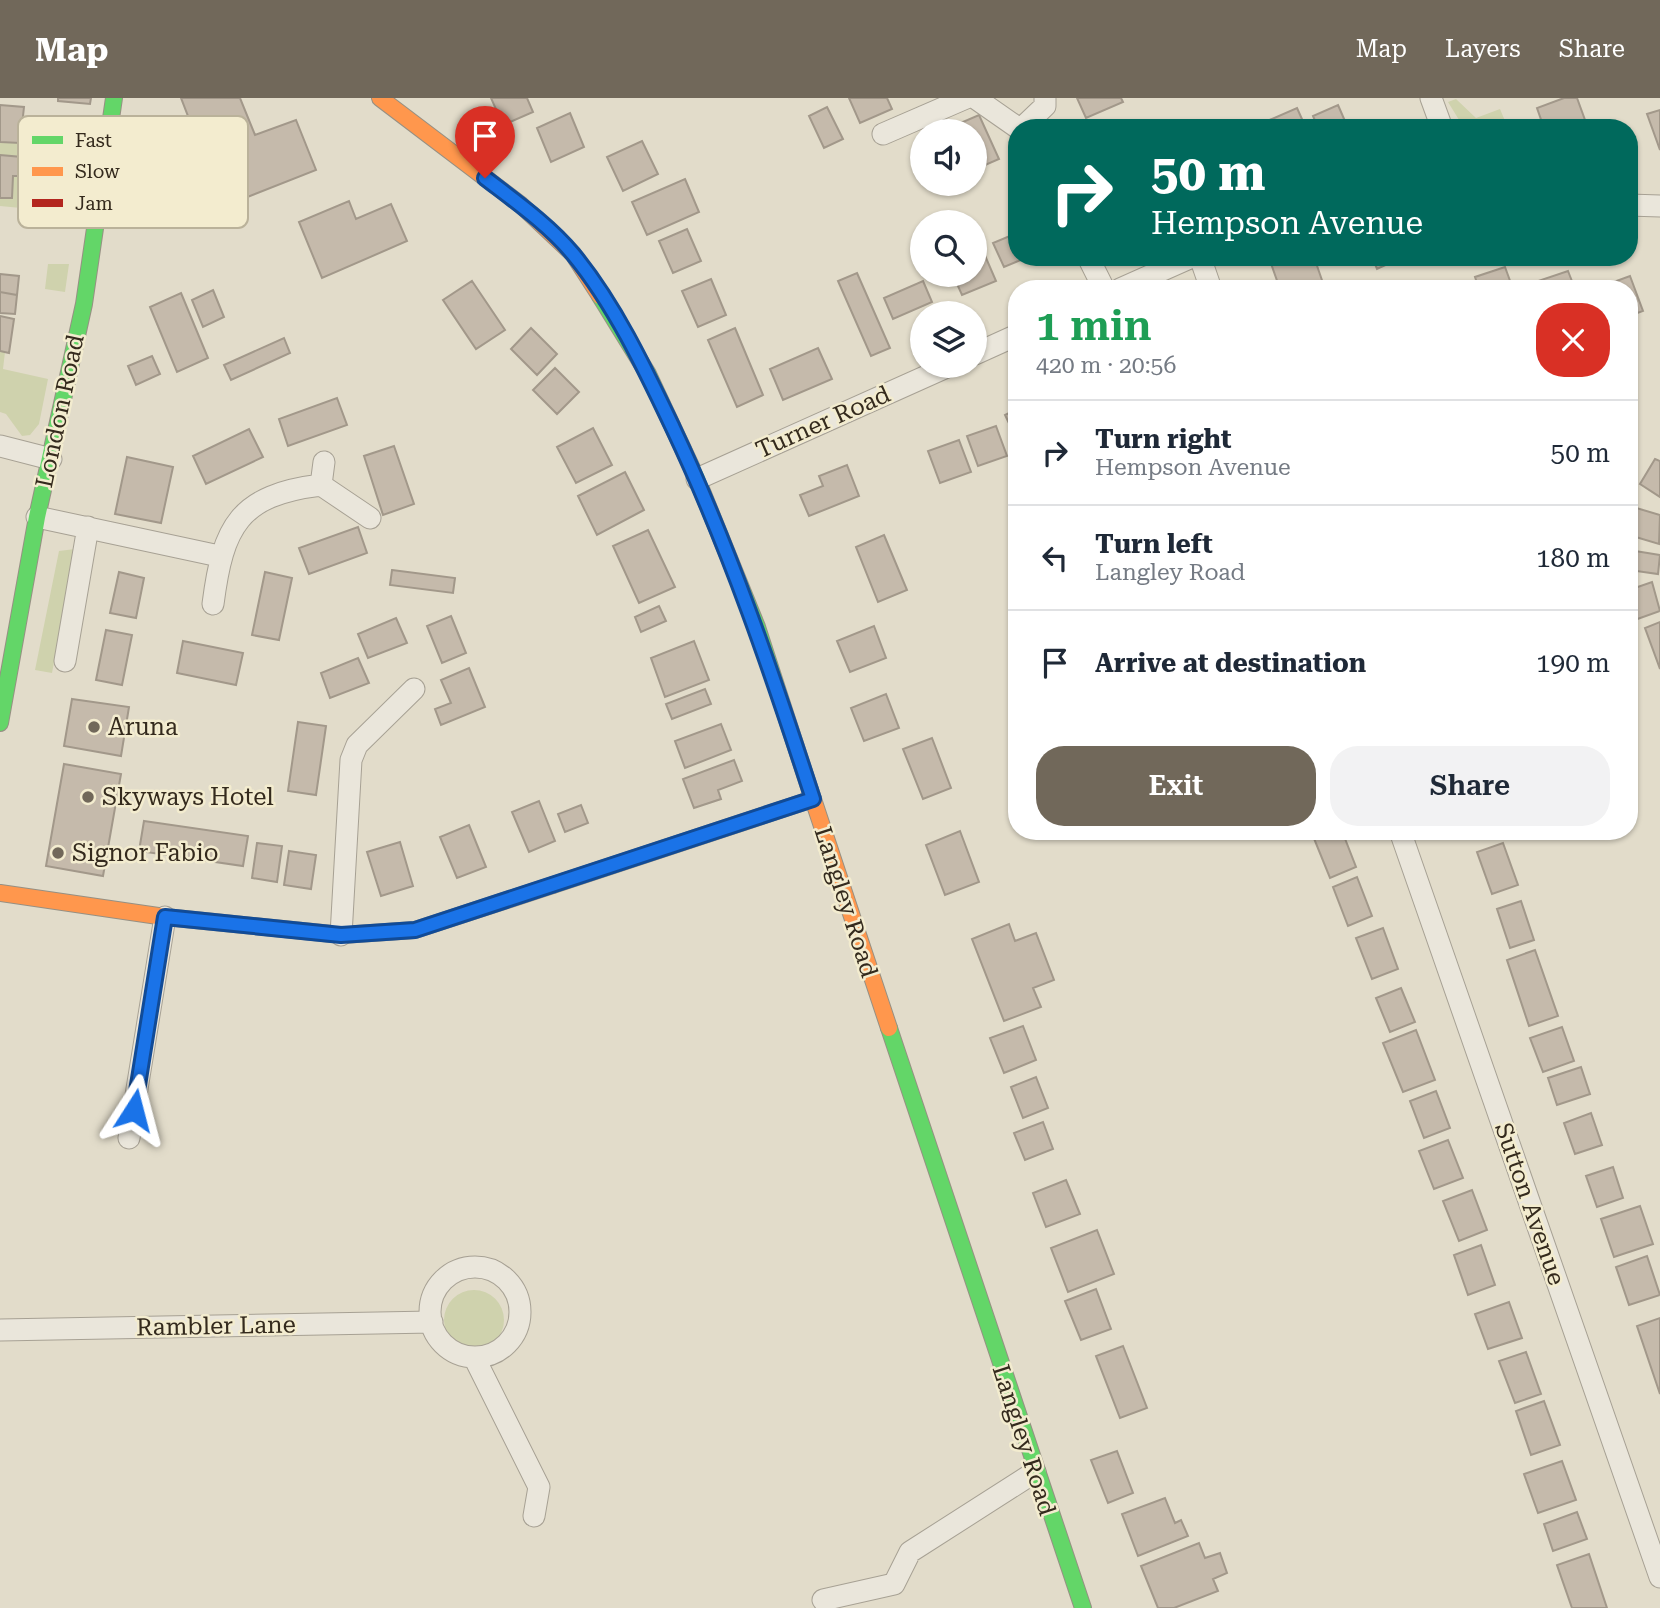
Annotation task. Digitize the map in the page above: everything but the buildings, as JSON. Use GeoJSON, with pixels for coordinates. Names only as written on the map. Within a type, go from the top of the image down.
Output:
{"type":"FeatureCollection","features":[{"type":"Feature","properties":{"kind":"street","name":"London Road"},"geometry":{"type":"LineString","coordinates":[[111,116],[114,98]]}},
{"type":"Feature","properties":{"kind":"street","name":"Langley Road"},"geometry":{"type":"LineString","coordinates":[[380,98],[521,205],[573,254],[648,374],[697,479],[757,627],[1035,1472],[1083,1608]]}},
{"type":"Feature","properties":{"kind":"street"},"geometry":{"type":"LineString","coordinates":[[883,134],[966,98]]}},
{"type":"Feature","properties":{"kind":"street"},"geometry":{"type":"LineString","coordinates":[[975,98],[1008,120]]}},
{"type":"Feature","properties":{"kind":"street"},"geometry":{"type":"LineString","coordinates":[[1030,119],[1045,106],[1045,98]]}},
{"type":"Feature","properties":{"kind":"street"},"geometry":{"type":"LineString","coordinates":[[1431,98],[1439,119]]}},
{"type":"Feature","properties":{"kind":"street"},"geometry":{"type":"LineString","coordinates":[[1638,205],[1660,206]]}},
{"type":"Feature","properties":{"kind":"street","name":"London Road"},"geometry":{"type":"LineString","coordinates":[[0,723],[37,517],[84,304],[95,228]]}},
{"type":"Feature","properties":{"kind":"street"},"geometry":{"type":"LineString","coordinates":[[1140,280],[1172,266]]}},
{"type":"Feature","properties":{"kind":"street"},"geometry":{"type":"LineString","coordinates":[[987,349],[1008,339]]}},
{"type":"Feature","properties":{"kind":"street","name":"Turner Road"},"geometry":{"type":"LineString","coordinates":[[697,479],[922,378]]}},
{"type":"Feature","properties":{"kind":"street"},"geometry":{"type":"LineString","coordinates":[[0,446],[51,459]]}},
{"type":"Feature","properties":{"kind":"street"},"geometry":{"type":"LineString","coordinates":[[321,485],[324,462]]}},
{"type":"Feature","properties":{"kind":"street"},"geometry":{"type":"LineString","coordinates":[[213,604],[219,556],[247,509],[285,489],[321,485],[370,518]]}},
{"type":"Feature","properties":{"kind":"street"},"geometry":{"type":"LineString","coordinates":[[37,517],[219,556]]}},
{"type":"Feature","properties":{"kind":"street"},"geometry":{"type":"LineString","coordinates":[[65,660],[88,527]]}},
{"type":"Feature","properties":{"kind":"street"},"geometry":{"type":"LineString","coordinates":[[341,935],[351,760],[357,745],[414,689]]}},
{"type":"Feature","properties":{"kind":"street"},"geometry":{"type":"LineString","coordinates":[[0,893],[165,917],[341,935],[415,930],[813,799]]}},
{"type":"Feature","properties":{"kind":"street","name":"Sutton Avenue"},"geometry":{"type":"LineString","coordinates":[[1403,840],[1660,1577]]}},
{"type":"Feature","properties":{"kind":"street"},"geometry":{"type":"LineString","coordinates":[[129,1138],[165,917]]}},
{"type":"Feature","properties":{"kind":"street"},"geometry":{"type":"LineString","coordinates":[[484,1268],[504,1277],[517,1295],[519,1324],[502,1348],[489,1355],[474,1357],[452,1350],[443,1343],[432,1322],[431,1307],[435,1293],[455,1272],[484,1268]]}},
{"type":"Feature","properties":{"kind":"street","name":"Rambler Lane"},"geometry":{"type":"LineString","coordinates":[[0,1330],[432,1322]]}},
{"type":"Feature","properties":{"kind":"street"},"geometry":{"type":"LineString","coordinates":[[474,1357],[539,1487],[534,1516]]}},
{"type":"Feature","properties":{"kind":"street"},"geometry":{"type":"LineString","coordinates":[[823,1600],[894,1584],[910,1552],[1035,1472]]}},
{"type":"Feature","properties":{"kind":"green space"},"geometry":{"type":"Polygon","coordinates":[[[1456,99],[1476,118],[1500,109],[1504,119],[1458,119],[1448,102],[1456,99]]]}},
{"type":"Feature","properties":{"kind":"green space"},"geometry":{"type":"Polygon","coordinates":[[[0,142],[18,143],[18,156],[0,155],[0,142]]]}},
{"type":"Feature","properties":{"kind":"green space"},"geometry":{"type":"Polygon","coordinates":[[[18,175],[18,208],[0,206],[0,198],[12,198],[13,176],[18,175]]]}},
{"type":"Feature","properties":{"kind":"green space"},"geometry":{"type":"Polygon","coordinates":[[[48,264],[69,264],[65,292],[45,289],[48,264]]]}},
{"type":"Feature","properties":{"kind":"green space"},"geometry":{"type":"Polygon","coordinates":[[[0,351],[5,352],[3,369],[48,379],[39,424],[30,435],[22,436],[6,414],[0,412],[0,351]]]}},
{"type":"Feature","properties":{"kind":"green space"},"geometry":{"type":"Polygon","coordinates":[[[75,549],[52,673],[35,670],[59,551],[75,549]]]}},
{"type":"Feature","properties":{"kind":"green space"},"geometry":{"type":"Polygon","coordinates":[[[474,1290],[491,1295],[499,1303],[504,1320],[499,1337],[491,1345],[474,1350],[457,1345],[449,1337],[444,1320],[449,1303],[457,1295],[474,1290]]]}},
{"type":"Feature","properties":{"kind":"traffic: fast"},"geometry":{"type":"LineString","coordinates":[[111,116],[114,98]]}},
{"type":"Feature","properties":{"kind":"traffic: fast"},"geometry":{"type":"LineString","coordinates":[[0,723],[37,517],[84,304],[95,228]]}},
{"type":"Feature","properties":{"kind":"traffic: fast"},"geometry":{"type":"LineString","coordinates":[[600,296],[648,374],[697,479],[757,627],[810,790]]}},
{"type":"Feature","properties":{"kind":"traffic: fast"},"geometry":{"type":"LineString","coordinates":[[553,885],[813,799]]}},
{"type":"Feature","properties":{"kind":"traffic: fast"},"geometry":{"type":"LineString","coordinates":[[889,1028],[1083,1608]]}},
{"type":"Feature","properties":{"kind":"traffic: slow"},"geometry":{"type":"LineString","coordinates":[[380,98],[521,205],[573,254],[600,296]]}},
{"type":"Feature","properties":{"kind":"traffic: slow"},"geometry":{"type":"LineString","coordinates":[[810,790],[889,1028]]}},
{"type":"Feature","properties":{"kind":"traffic: slow"},"geometry":{"type":"LineString","coordinates":[[0,893],[165,917],[342,935]]}},
{"type":"Feature","properties":{"kind":"traffic: jam"},"geometry":{"type":"LineString","coordinates":[[342,935],[415,930],[553,885]]}},
{"type":"Feature","properties":{"kind":"place","name":"Aruna"},"geometry":{"type":"Point","coordinates":[94,727]}},
{"type":"Feature","properties":{"kind":"place","name":"Skyways Hotel"},"geometry":{"type":"Point","coordinates":[88,797]}},
{"type":"Feature","properties":{"kind":"place","name":"Signor Fabio"},"geometry":{"type":"Point","coordinates":[58,853]}},
{"type":"Feature","properties":{"kind":"route"},"geometry":{"type":"LineString","coordinates":[[134,1110],[165,917],[341,935],[415,930],[813,799],[757,627],[697,479],[648,374],[573,254],[521,205],[485,178]]}}]}
